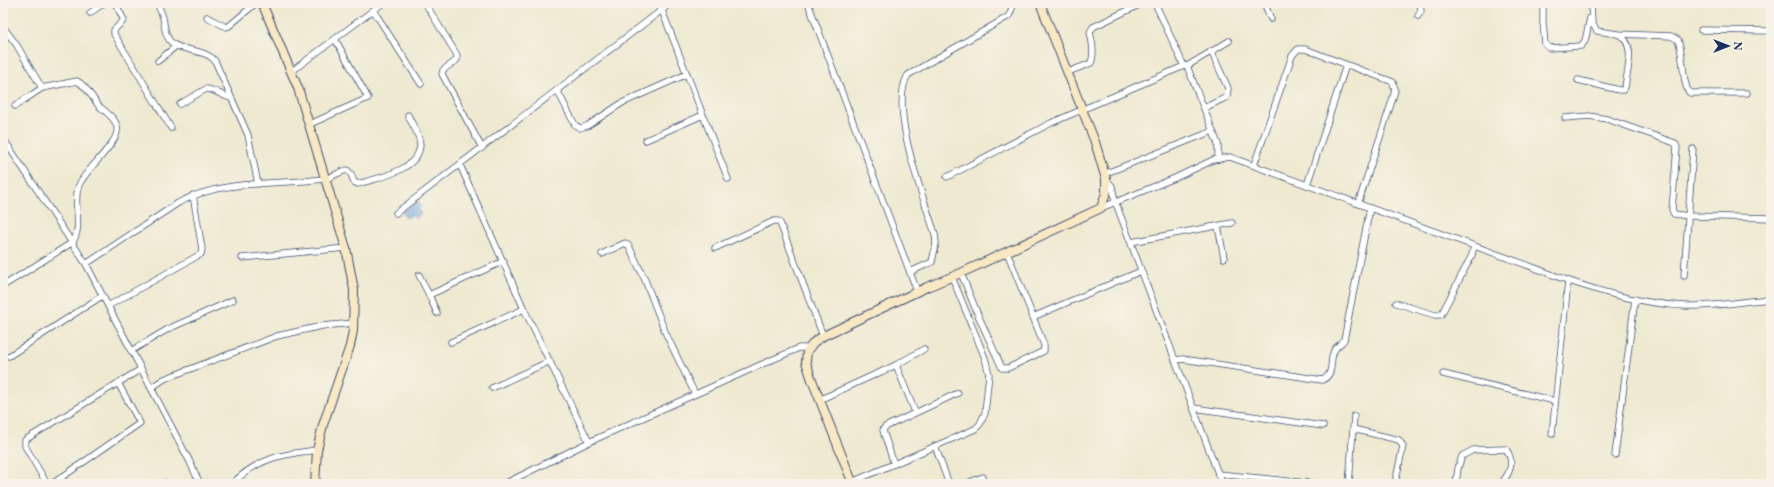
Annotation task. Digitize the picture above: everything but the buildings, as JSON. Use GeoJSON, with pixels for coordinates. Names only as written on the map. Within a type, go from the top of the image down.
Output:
{"type":"FeatureCollection","features":[{"type":"Feature","properties":{"kind":"street"},"geometry":{"type":"LineString","coordinates":[[90,14],[104,3]]}},
{"type":"Feature","properties":{"kind":"street"},"geometry":{"type":"LineString","coordinates":[[116,3],[124,20],[114,30],[114,34],[171,128]]}},
{"type":"Feature","properties":{"kind":"street"},"geometry":{"type":"LineString","coordinates":[[157,3],[162,15],[166,33],[171,42],[176,46],[196,51],[212,58],[248,135],[258,184]]}},
{"type":"Feature","properties":{"kind":"street"},"geometry":{"type":"LineString","coordinates":[[207,17],[226,27],[256,3]]}},
{"type":"Feature","properties":{"kind":"street"},"geometry":{"type":"LineString","coordinates":[[262,3],[292,71],[310,124],[346,248],[354,290],[354,323],[350,346],[327,408],[317,450],[316,484]]}},
{"type":"Feature","properties":{"kind":"street"},"geometry":{"type":"LineString","coordinates":[[292,71],[383,3]]}},
{"type":"Feature","properties":{"kind":"street"},"geometry":{"type":"LineString","coordinates":[[424,3],[457,55],[457,60],[443,70],[442,74],[482,148]]}},
{"type":"Feature","properties":{"kind":"street"},"geometry":{"type":"LineString","coordinates":[[659,3],[728,179]]}},
{"type":"Feature","properties":{"kind":"street"},"geometry":{"type":"LineString","coordinates":[[396,213],[671,3]]}},
{"type":"Feature","properties":{"kind":"street"},"geometry":{"type":"LineString","coordinates":[[808,3],[917,291]]}},
{"type":"Feature","properties":{"kind":"street"},"geometry":{"type":"LineString","coordinates":[[910,272],[932,262],[936,243],[935,234],[909,149],[905,130],[902,105],[906,79],[908,75],[939,56],[977,36],[1009,16],[1014,3]]}},
{"type":"Feature","properties":{"kind":"street"},"geometry":{"type":"LineString","coordinates":[[1040,3],[1095,142],[1105,176],[1106,193],[1101,208]]}},
{"type":"Feature","properties":{"kind":"street"},"geometry":{"type":"LineString","coordinates":[[1068,72],[1091,63],[1093,54],[1090,32],[1093,27],[1142,3]]}},
{"type":"Feature","properties":{"kind":"street"},"geometry":{"type":"LineString","coordinates":[[1155,3],[1204,108],[1218,144],[1218,158]]}},
{"type":"Feature","properties":{"kind":"street"},"geometry":{"type":"LineString","coordinates":[[1264,3],[1271,19]]}},
{"type":"Feature","properties":{"kind":"street"},"geometry":{"type":"LineString","coordinates":[[1418,16],[1420,11],[1420,3]]}},
{"type":"Feature","properties":{"kind":"street"},"geometry":{"type":"LineString","coordinates":[[1543,3],[1545,44],[1549,48],[1581,46],[1584,41],[1590,16],[1591,3]]}},
{"type":"Feature","properties":{"kind":"street"},"geometry":{"type":"LineString","coordinates":[[373,10],[420,84]]}},
{"type":"Feature","properties":{"kind":"street"},"geometry":{"type":"LineString","coordinates":[[1590,16],[1593,27],[1597,31],[1618,34],[1671,36],[1678,40],[1683,58],[1686,88],[1690,93],[1747,93]]}},
{"type":"Feature","properties":{"kind":"street"},"geometry":{"type":"LineString","coordinates":[[4,28],[16,44],[42,88]]}},
{"type":"Feature","properties":{"kind":"street"},"geometry":{"type":"LineString","coordinates":[[1700,30],[1771,31]]}},
{"type":"Feature","properties":{"kind":"street"},"geometry":{"type":"LineString","coordinates":[[1578,80],[1623,90],[1625,87],[1630,54],[1627,41],[1618,34]]}},
{"type":"Feature","properties":{"kind":"street"},"geometry":{"type":"LineString","coordinates":[[310,124],[368,98],[334,39]]}},
{"type":"Feature","properties":{"kind":"street"},"geometry":{"type":"LineString","coordinates":[[947,177],[1044,126],[1185,66],[1229,42]]}},
{"type":"Feature","properties":{"kind":"street"},"geometry":{"type":"LineString","coordinates":[[158,61],[176,46]]}},
{"type":"Feature","properties":{"kind":"street"},"geometry":{"type":"LineString","coordinates":[[1254,165],[1292,56],[1298,49],[1305,49],[1393,82],[1395,90],[1358,204]]}},
{"type":"Feature","properties":{"kind":"street"},"geometry":{"type":"LineString","coordinates":[[1204,108],[1227,97],[1228,88],[1211,52]]}},
{"type":"Feature","properties":{"kind":"street"},"geometry":{"type":"LineString","coordinates":[[1307,185],[1346,65]]}},
{"type":"Feature","properties":{"kind":"street"},"geometry":{"type":"LineString","coordinates":[[557,90],[575,125],[580,128],[587,126],[622,103],[687,74]]}},
{"type":"Feature","properties":{"kind":"street"},"geometry":{"type":"LineString","coordinates":[[3,286],[73,242],[77,234],[78,227],[78,187],[88,172],[107,150],[117,133],[118,128],[116,122],[96,103],[81,83],[77,81],[42,88],[15,106]]}},
{"type":"Feature","properties":{"kind":"street"},"geometry":{"type":"LineString","coordinates":[[180,104],[206,89],[211,89],[222,96],[231,98]]}},
{"type":"Feature","properties":{"kind":"street"},"geometry":{"type":"LineString","coordinates":[[86,264],[178,202],[193,195],[226,188],[258,184],[326,179],[347,170],[351,174],[354,182],[358,184],[396,173],[417,157],[420,142],[408,115]]}},
{"type":"Feature","properties":{"kind":"street"},"geometry":{"type":"LineString","coordinates":[[646,140],[703,115]]}},
{"type":"Feature","properties":{"kind":"street"},"geometry":{"type":"LineString","coordinates":[[1565,118],[1589,116],[1608,119],[1675,143],[1677,146],[1672,210],[1674,214],[1689,216],[1771,218]]}},
{"type":"Feature","properties":{"kind":"street"},"geometry":{"type":"LineString","coordinates":[[1105,176],[1212,130]]}},
{"type":"Feature","properties":{"kind":"street"},"geometry":{"type":"LineString","coordinates":[[3,138],[73,242],[86,264],[200,484]]}},
{"type":"Feature","properties":{"kind":"street"},"geometry":{"type":"LineString","coordinates":[[1684,276],[1693,149]]}},
{"type":"Feature","properties":{"kind":"street"},"geometry":{"type":"LineString","coordinates":[[952,277],[985,358],[989,374],[985,413],[980,424],[975,428],[853,483],[819,400],[806,362],[807,351],[823,336],[917,291],[952,277],[962,273],[1115,201],[1175,178],[1218,158],[1230,156],[1535,268],[1568,282],[1599,291],[1636,299],[1688,306],[1771,299]]}},
{"type":"Feature","properties":{"kind":"street"},"geometry":{"type":"LineString","coordinates":[[460,165],[504,261],[524,309],[589,442]]}},
{"type":"Feature","properties":{"kind":"street"},"geometry":{"type":"LineString","coordinates":[[1105,176],[1112,186],[1115,201],[1222,484]]}},
{"type":"Feature","properties":{"kind":"street"},"geometry":{"type":"LineString","coordinates":[[108,306],[201,254],[202,249],[193,195]]}},
{"type":"Feature","properties":{"kind":"street"},"geometry":{"type":"LineString","coordinates":[[1174,360],[1188,360],[1292,376],[1322,380],[1325,379],[1331,370],[1334,351],[1344,340],[1370,208]]}},
{"type":"Feature","properties":{"kind":"street"},"geometry":{"type":"LineString","coordinates":[[715,248],[774,221],[778,221],[823,336]]}},
{"type":"Feature","properties":{"kind":"street"},"geometry":{"type":"LineString","coordinates":[[1131,242],[1232,223]]}},
{"type":"Feature","properties":{"kind":"street"},"geometry":{"type":"LineString","coordinates":[[1218,226],[1224,258]]}},
{"type":"Feature","properties":{"kind":"street"},"geometry":{"type":"LineString","coordinates":[[602,254],[625,244],[630,246],[666,334],[696,394]]}},
{"type":"Feature","properties":{"kind":"street"},"geometry":{"type":"LineString","coordinates":[[1396,303],[1435,315],[1441,315],[1472,255],[1474,246]]}},
{"type":"Feature","properties":{"kind":"street"},"geometry":{"type":"LineString","coordinates":[[242,258],[346,248]]}},
{"type":"Feature","properties":{"kind":"street"},"geometry":{"type":"LineString","coordinates":[[962,273],[978,315],[1002,368],[1008,368],[1044,351],[1044,345],[1007,252]]}},
{"type":"Feature","properties":{"kind":"street"},"geometry":{"type":"LineString","coordinates":[[429,295],[504,261]]}},
{"type":"Feature","properties":{"kind":"street"},"geometry":{"type":"LineString","coordinates":[[1033,318],[1141,270]]}},
{"type":"Feature","properties":{"kind":"street"},"geometry":{"type":"LineString","coordinates":[[420,275],[437,313]]}},
{"type":"Feature","properties":{"kind":"street"},"geometry":{"type":"LineString","coordinates":[[1552,434],[1568,282]]}},
{"type":"Feature","properties":{"kind":"street"},"geometry":{"type":"LineString","coordinates":[[9,356],[102,296]]}},
{"type":"Feature","properties":{"kind":"street"},"geometry":{"type":"LineString","coordinates":[[1615,455],[1636,299]]}},
{"type":"Feature","properties":{"kind":"street"},"geometry":{"type":"LineString","coordinates":[[131,351],[168,329],[233,300]]}},
{"type":"Feature","properties":{"kind":"street"},"geometry":{"type":"LineString","coordinates":[[451,342],[524,309]]}},
{"type":"Feature","properties":{"kind":"street"},"geometry":{"type":"LineString","coordinates":[[151,388],[164,379],[277,336],[322,326],[354,323]]}},
{"type":"Feature","properties":{"kind":"street"},"geometry":{"type":"LineString","coordinates":[[504,484],[589,442],[696,394],[800,348],[810,348]]}},
{"type":"Feature","properties":{"kind":"street"},"geometry":{"type":"LineString","coordinates":[[819,400],[896,365],[924,349]]}},
{"type":"Feature","properties":{"kind":"street"},"geometry":{"type":"LineString","coordinates":[[492,388],[550,361]]}},
{"type":"Feature","properties":{"kind":"street"},"geometry":{"type":"LineString","coordinates":[[896,365],[915,412]]}},
{"type":"Feature","properties":{"kind":"street"},"geometry":{"type":"LineString","coordinates":[[47,484],[25,446],[25,440],[141,369]]}},
{"type":"Feature","properties":{"kind":"street"},"geometry":{"type":"LineString","coordinates":[[1443,374],[1555,401]]}},
{"type":"Feature","properties":{"kind":"street"},"geometry":{"type":"LineString","coordinates":[[52,484],[140,423],[118,383]]}},
{"type":"Feature","properties":{"kind":"street"},"geometry":{"type":"LineString","coordinates":[[894,464],[883,430],[915,412],[958,393]]}},
{"type":"Feature","properties":{"kind":"street"},"geometry":{"type":"LineString","coordinates":[[1193,408],[1324,426]]}},
{"type":"Feature","properties":{"kind":"street"},"geometry":{"type":"LineString","coordinates":[[1349,484],[1354,416]]}},
{"type":"Feature","properties":{"kind":"street"},"geometry":{"type":"LineString","coordinates":[[1353,429],[1399,440],[1401,442],[1403,446],[1395,484]]}},
{"type":"Feature","properties":{"kind":"street"},"geometry":{"type":"LineString","coordinates":[[935,446],[949,484]]}},
{"type":"Feature","properties":{"kind":"street"},"geometry":{"type":"LineString","coordinates":[[1456,484],[1458,468],[1462,456],[1473,450],[1499,448],[1506,449],[1510,454],[1509,474],[1501,484]]}},
{"type":"Feature","properties":{"kind":"street"},"geometry":{"type":"LineString","coordinates":[[232,484],[250,468],[273,457],[317,450]]}},
{"type":"Feature","properties":{"kind":"street"},"geometry":{"type":"LineString","coordinates":[[1218,474],[1319,484]]}},
{"type":"Feature","properties":{"kind":"street"},"geometry":{"type":"LineString","coordinates":[[966,484],[983,477]]}},
{"type":"Feature","properties":{"kind":"water"},"geometry":{"type":"Polygon","coordinates":[[[418,201],[421,206],[418,209],[421,214],[415,218],[412,215],[406,218],[402,212],[418,201]]]}}]}
